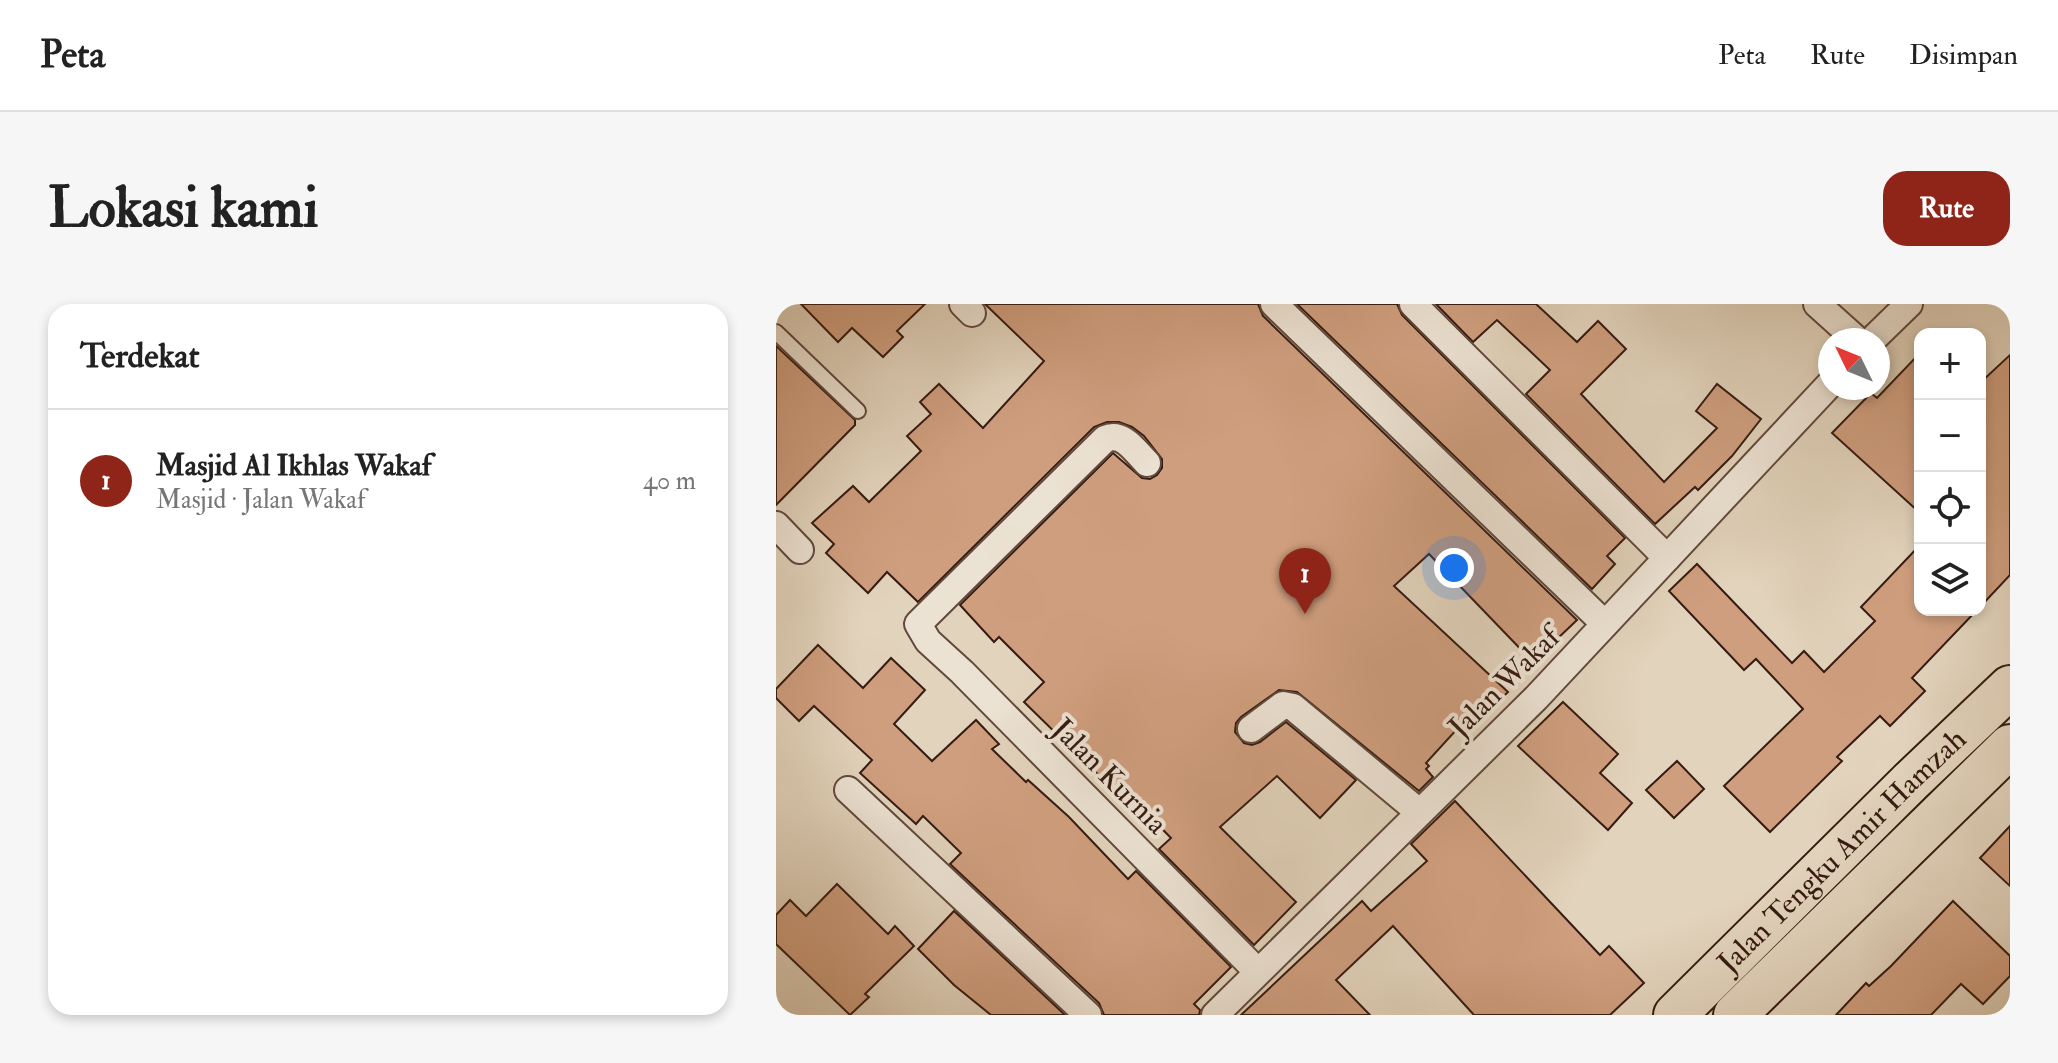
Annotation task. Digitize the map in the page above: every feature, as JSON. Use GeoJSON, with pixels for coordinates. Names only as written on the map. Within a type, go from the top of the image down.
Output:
{"type":"FeatureCollection","features":[{"type":"Feature","properties":{"kind":"main road","name":"Jalan Tengku Amir Hamzah"},"geometry":{"type":"LineString","coordinates":[[1675,1015],[2010,687]]}},
{"type":"Feature","properties":{"kind":"main road","name":"Jalan Tengku Amir Hamzah"},"geometry":{"type":"LineString","coordinates":[[1735,1015],[2010,746]]}},
{"type":"Feature","properties":{"kind":"street"},"geometry":{"type":"LineString","coordinates":[[1274,304],[1605,624]]}},
{"type":"Feature","properties":{"kind":"street"},"geometry":{"type":"LineString","coordinates":[[1413,304],[1667,558]]}},
{"type":"Feature","properties":{"kind":"street"},"geometry":{"type":"LineString","coordinates":[[1817,304],[1844,328]]}},
{"type":"Feature","properties":{"kind":"street"},"geometry":{"type":"LineString","coordinates":[[1884,328],[1909,304]]}},
{"type":"Feature","properties":{"kind":"street","name":"Jalan Wakaf"},"geometry":{"type":"LineString","coordinates":[[1215,1015],[1536,698],[1818,397]]}},
{"type":"Feature","properties":{"kind":"street","name":"Jalan Kurnia"},"geometry":{"type":"LineString","coordinates":[[1147,463],[1120,437],[1105,439],[918,624],[928,641],[1258,972]]}},
{"type":"Feature","properties":{"kind":"street"},"geometry":{"type":"LineString","coordinates":[[776,525],[800,550]]}},
{"type":"Feature","properties":{"kind":"street"},"geometry":{"type":"LineString","coordinates":[[1251,729],[1283,705],[1293,707],[1419,812]]}},
{"type":"Feature","properties":{"kind":"street"},"geometry":{"type":"LineString","coordinates":[[848,790],[1088,1015]]}},
{"type":"Feature","properties":{"kind":"lane"},"geometry":{"type":"LineString","coordinates":[[776,332],[858,411]]}},
{"type":"Feature","properties":{"kind":"building"},"geometry":{"type":"Polygon","coordinates":[[[801,304],[925,304],[897,331],[903,337],[883,357],[852,328],[838,342],[801,304]]]}},
{"type":"Feature","properties":{"kind":"building"},"geometry":{"type":"Polygon","coordinates":[[[985,304],[1258,304],[1263,316],[1577,620],[1533,662],[1429,554],[1394,586],[1508,692],[1486,713],[1479,705],[1426,763],[1429,766],[1426,769],[1433,777],[1419,791],[1297,692],[1279,690],[1241,717],[1236,723],[1235,732],[1244,743],[1252,745],[1260,742],[1286,722],[1356,780],[1320,818],[1277,776],[1220,827],[1296,902],[1254,945],[1159,849],[1171,838],[1123,789],[1118,794],[1024,702],[1044,682],[999,637],[994,642],[960,605],[1113,453],[1142,478],[1150,479],[1157,475],[1162,468],[1162,459],[1144,436],[1119,422],[1094,427],[918,602],[887,572],[868,593],[826,553],[834,544],[812,523],[853,486],[869,502],[921,451],[907,436],[931,414],[920,402],[939,384],[983,428],[1044,361],[985,304]]]}},
{"type":"Feature","properties":{"kind":"building"},"geometry":{"type":"Polygon","coordinates":[[[1297,304],[1397,304],[1402,315],[1625,538],[1607,556],[1615,564],[1592,589],[1297,304]]]}},
{"type":"Feature","properties":{"kind":"building"},"geometry":{"type":"Polygon","coordinates":[[[1436,304],[1536,304],[1577,342],[1598,321],[1626,349],[1581,394],[1664,482],[1717,428],[1696,411],[1717,384],[1761,419],[1732,456],[1698,490],[1695,487],[1655,524],[1526,394],[1550,370],[1497,320],[1473,342],[1436,304]]]}},
{"type":"Feature","properties":{"kind":"building"},"geometry":{"type":"Polygon","coordinates":[[[776,346],[855,420],[855,425],[776,505],[776,346]]]}},
{"type":"Feature","properties":{"kind":"building"},"geometry":{"type":"Polygon","coordinates":[[[2010,355],[2010,575],[1986,601],[1986,400],[1986,377],[2010,355]]]}},
{"type":"Feature","properties":{"kind":"building"},"geometry":{"type":"Polygon","coordinates":[[[1914,359],[1914,508],[1832,433],[1864,400],[1890,400],[1890,384],[1914,359]]]}},
{"type":"Feature","properties":{"kind":"building"},"geometry":{"type":"Polygon","coordinates":[[[1914,551],[1914,616],[1971,616],[1912,678],[1925,691],[1890,726],[1880,716],[1837,757],[1842,761],[1770,832],[1724,786],[1803,709],[1756,659],[1744,670],[1669,591],[1697,564],[1792,663],[1804,651],[1824,672],[1875,621],[1861,607],[1914,551]]]}},
{"type":"Feature","properties":{"kind":"building"},"geometry":{"type":"Polygon","coordinates":[[[818,645],[863,688],[891,658],[925,690],[894,724],[932,761],[976,720],[999,744],[992,749],[1069,817],[1128,879],[1136,871],[1231,967],[1194,1004],[1200,1010],[1199,1015],[1104,1015],[1099,1003],[950,864],[961,853],[923,816],[916,824],[860,773],[872,760],[814,706],[799,721],[776,698],[776,689],[818,645]]]}},
{"type":"Feature","properties":{"kind":"building"},"geometry":{"type":"Polygon","coordinates":[[[1563,702],[1618,754],[1600,773],[1632,803],[1608,830],[1518,746],[1563,702]]]}},
{"type":"Feature","properties":{"kind":"building"},"geometry":{"type":"Polygon","coordinates":[[[1677,761],[1704,789],[1674,818],[1646,790],[1677,761]]]}},
{"type":"Feature","properties":{"kind":"building"},"geometry":{"type":"Polygon","coordinates":[[[1455,801],[1600,955],[1609,946],[1644,983],[1610,1015],[1474,1015],[1393,926],[1336,980],[1370,1015],[1241,1015],[1362,901],[1371,911],[1427,861],[1411,844],[1455,801]]]}},
{"type":"Feature","properties":{"kind":"building"},"geometry":{"type":"Polygon","coordinates":[[[2010,826],[2010,886],[1980,858],[2010,826]]]}},
{"type":"Feature","properties":{"kind":"building"},"geometry":{"type":"Polygon","coordinates":[[[837,884],[888,934],[895,926],[914,946],[865,994],[869,997],[850,1015],[776,944],[776,915],[790,900],[806,916],[837,884]]]}},
{"type":"Feature","properties":{"kind":"building"},"geometry":{"type":"Polygon","coordinates":[[[1953,901],[2010,956],[2010,976],[1983,1004],[1961,984],[1931,1015],[1836,1015],[1866,983],[1869,986],[1891,966],[1953,901]]]}},
{"type":"Feature","properties":{"kind":"building"},"geometry":{"type":"Polygon","coordinates":[[[954,911],[1065,1015],[991,1015],[954,985],[918,949],[954,911]]]}},
{"type":"Feature","properties":{"kind":"place","name":"Masjid Al Ikhlas Wakaf"},"geometry":{"type":"Point","coordinates":[1305,614]}}]}
